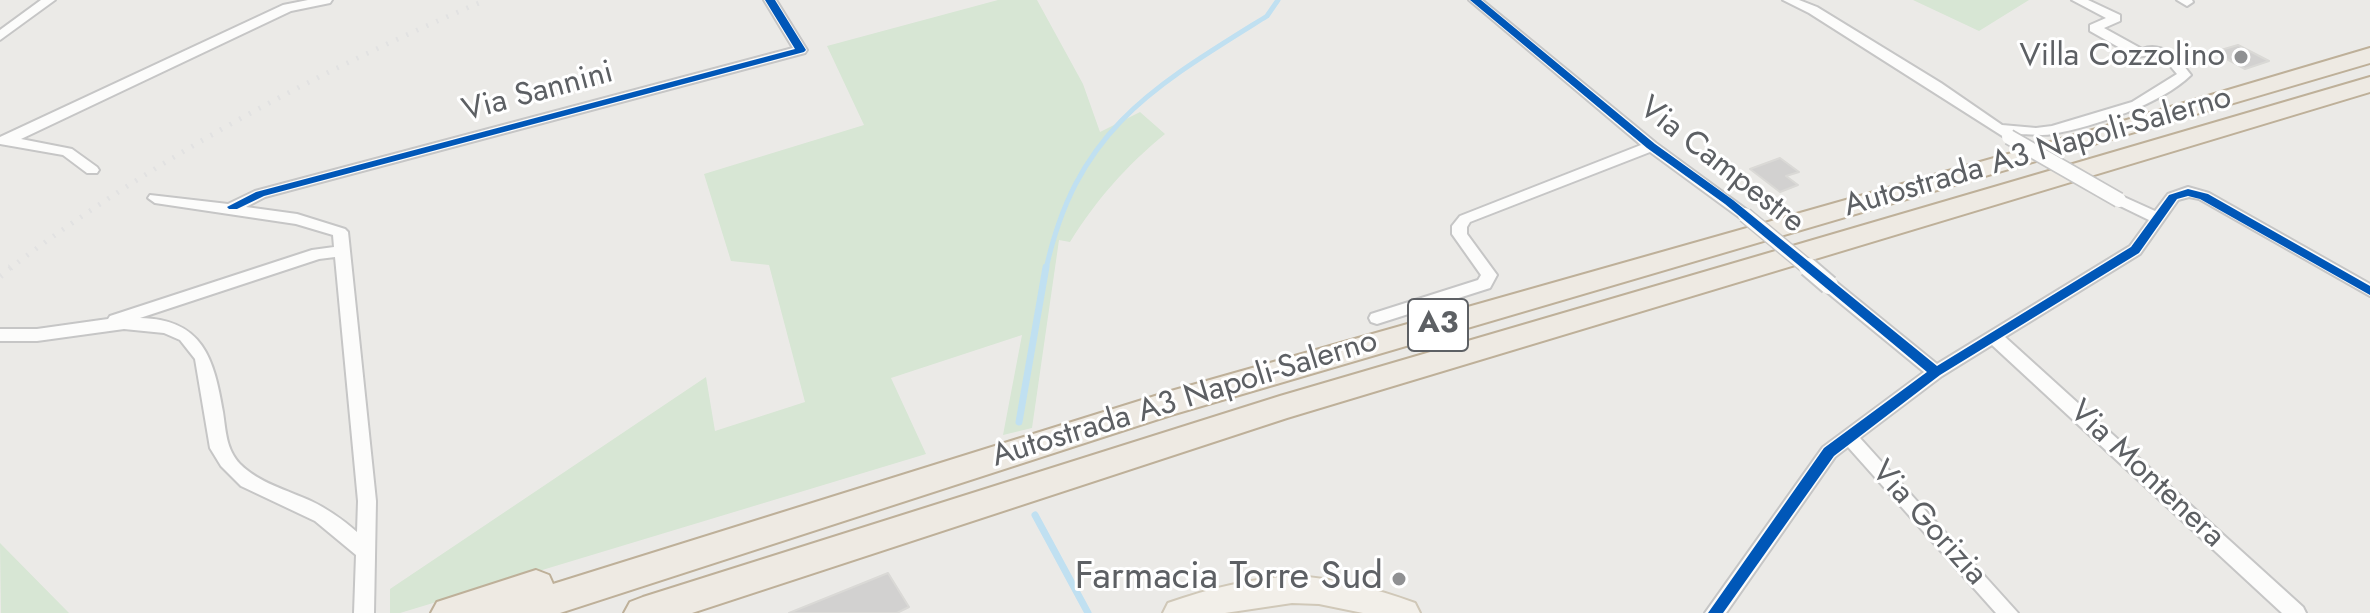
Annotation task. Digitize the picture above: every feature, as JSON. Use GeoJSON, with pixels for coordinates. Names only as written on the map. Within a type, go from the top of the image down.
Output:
{"type":"FeatureCollection","features":[{"type":"Feature","properties":{"kind":"highway","name":"Autostrada A3 Napoli-Salerno"},"geometry":{"type":"LineString","coordinates":[[512,613],[1261,376],[2106,134],[2370,55]]}},
{"type":"Feature","properties":{"kind":"highway","name":"Autostrada A3 Napoli-Salerno"},"geometry":{"type":"LineString","coordinates":[[643,613],[1280,408],[2127,159],[2370,84]]}},
{"type":"Feature","properties":{"kind":"highway"},"geometry":{"type":"LineString","coordinates":[[450,613],[627,560],[733,541]]}},
{"type":"Feature","properties":{"kind":"main road"},"geometry":{"type":"LineString","coordinates":[[1179,613],[1213,600],[1261,590],[1299,588],[1354,597],[1404,613]]}},
{"type":"Feature","properties":{"kind":"street"},"geometry":{"type":"LineString","coordinates":[[0,36],[49,0]]}},
{"type":"Feature","properties":{"kind":"street"},"geometry":{"type":"LineString","coordinates":[[3,140],[287,8],[326,0]]}},
{"type":"Feature","properties":{"kind":"street","name":"Via Sannini"},"geometry":{"type":"LineString","coordinates":[[233,207],[260,194],[801,50],[770,0]]}},
{"type":"Feature","properties":{"kind":"street","name":"Via Campestre"},"geometry":{"type":"LineString","coordinates":[[1475,0],[1651,146],[1745,215],[1936,372]]}},
{"type":"Feature","properties":{"kind":"street"},"geometry":{"type":"LineString","coordinates":[[1789,0],[1813,10],[1936,86],[2003,133],[2119,200],[2156,217]]}},
{"type":"Feature","properties":{"kind":"street"},"geometry":{"type":"LineString","coordinates":[[2003,133],[2053,130],[2137,105],[2184,75],[2171,58],[2151,50],[2141,54],[2094,28],[2116,18],[2078,0]]}},
{"type":"Feature","properties":{"kind":"street"},"geometry":{"type":"LineString","coordinates":[[3,140],[67,152],[92,170]]}},
{"type":"Feature","properties":{"kind":"street","name":"Via Campestre"},"geometry":{"type":"LineString","coordinates":[[1377,318],[1484,284],[1489,275],[1460,234],[1459,226],[1465,219],[1651,146]]}},
{"type":"Feature","properties":{"kind":"street"},"geometry":{"type":"LineString","coordinates":[[1715,613],[1829,452],[1936,372],[2135,250],[2143,243],[2156,217],[2173,197],[2188,192],[2204,196],[2370,291]]}},
{"type":"Feature","properties":{"kind":"street"},"geometry":{"type":"LineString","coordinates":[[155,198],[233,207],[330,227],[340,232],[367,501],[364,613]]}},
{"type":"Feature","properties":{"kind":"street"},"geometry":{"type":"LineString","coordinates":[[0,335],[37,335],[107,323],[317,254],[340,251]]}},
{"type":"Feature","properties":{"kind":"street"},"geometry":{"type":"LineString","coordinates":[[107,323],[155,326],[185,336],[200,352],[219,448],[225,461],[258,488],[312,509],[339,526],[367,553]]}},
{"type":"Feature","properties":{"kind":"street","name":"Via Montenera"},"geometry":{"type":"LineString","coordinates":[[1995,338],[2296,613]]}},
{"type":"Feature","properties":{"kind":"street","name":"Via Gorizia"},"geometry":{"type":"LineString","coordinates":[[1848,436],[2008,613]]}},
{"type":"Feature","properties":{"kind":"green space"},"geometry":{"type":"Polygon","coordinates":[[[998,0],[1037,0],[1083,84],[1100,132],[1140,112],[1165,134],[1113,184],[1070,242],[1059,240],[1032,428],[1003,435],[1022,335],[891,378],[926,454],[400,613],[390,613],[390,589],[706,377],[715,431],[805,402],[769,265],[731,261],[704,174],[864,125],[827,46],[998,0]]]}},
{"type":"Feature","properties":{"kind":"green space"},"geometry":{"type":"Polygon","coordinates":[[[1913,0],[2029,0],[1979,31],[1913,0]]]}},
{"type":"Feature","properties":{"kind":"green space"},"geometry":{"type":"Polygon","coordinates":[[[0,543],[69,613],[1,613],[0,543]]]}},
{"type":"Feature","properties":{"kind":"building","name":"Villa Cozzolino"},"geometry":{"type":"Polygon","coordinates":[[[2238,45],[2269,61],[2245,69],[2214,52],[2238,45]]]}},
{"type":"Feature","properties":{"kind":"building"},"geometry":{"type":"Polygon","coordinates":[[[1780,158],[1799,172],[1786,176],[1798,185],[1780,192],[1750,169],[1780,158]]]}},
{"type":"Feature","properties":{"kind":"building"},"geometry":{"type":"Polygon","coordinates":[[[888,573],[909,607],[897,613],[789,613],[888,573]]]}},
{"type":"Feature","properties":{"kind":"waterway"},"geometry":{"type":"LineString","coordinates":[[1046,269],[1060,221],[1078,180],[1099,146],[1155,90],[1267,16],[1278,0]]}},
{"type":"Feature","properties":{"kind":"waterway"},"geometry":{"type":"LineString","coordinates":[[1019,422],[1046,267]]}},
{"type":"Feature","properties":{"kind":"waterway"},"geometry":{"type":"LineString","coordinates":[[1035,515],[1088,613]]}},
{"type":"Feature","properties":{"kind":"railway"},"geometry":{"type":"LineString","coordinates":[[9,269],[122,190],[239,120],[360,57],[486,0]]}},
{"type":"Feature","properties":{"kind":"railway"},"geometry":{"type":"LineString","coordinates":[[0,276],[11,267]]}},
{"type":"Feature","properties":{"kind":"cycle path"},"geometry":{"type":"LineString","coordinates":[[233,207],[260,194],[801,50],[770,0]]}},
{"type":"Feature","properties":{"kind":"cycle path"},"geometry":{"type":"LineString","coordinates":[[1475,0],[1651,146],[1729,202],[1936,372]]}},
{"type":"Feature","properties":{"kind":"cycle path"},"geometry":{"type":"LineString","coordinates":[[1715,613],[1829,452],[1936,372],[2135,250],[2173,197],[2188,192],[2204,196],[2370,291]]}},
{"type":"Feature","properties":{"kind":"place","name":"Villa Cozzolino"},"geometry":{"type":"Point","coordinates":[2241,57]}},
{"type":"Feature","properties":{"kind":"place","name":"Farmacia Torre Sud"},"geometry":{"type":"Point","coordinates":[1399,579]}}]}
